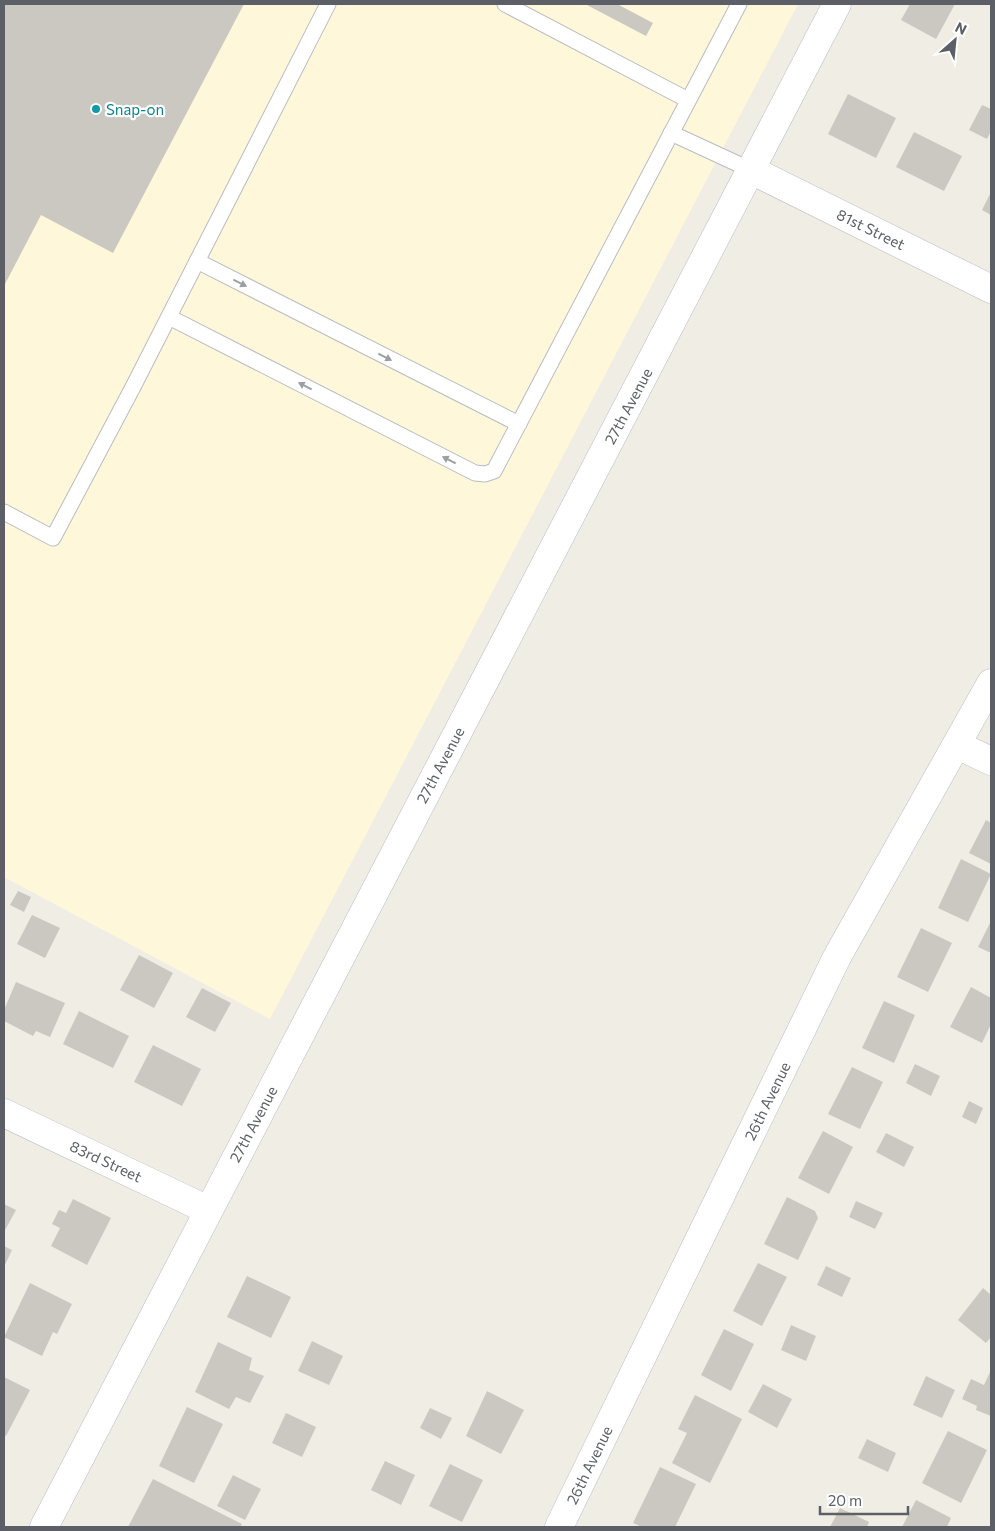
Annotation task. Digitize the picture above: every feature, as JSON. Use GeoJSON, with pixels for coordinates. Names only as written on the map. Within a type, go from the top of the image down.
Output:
{"type":"FeatureCollection","features":[{"type":"Feature","properties":{"kind":"street","name":"27th Avenue"},"geometry":{"type":"LineString","coordinates":[[44,1527],[837,4]]}},
{"type":"Feature","properties":{"kind":"street","name":"81st Street"},"geometry":{"type":"LineString","coordinates":[[751,170],[991,288]]}},
{"type":"Feature","properties":{"kind":"street","name":"26th Avenue"},"geometry":{"type":"LineString","coordinates":[[558,1527],[837,957],[958,745],[991,683]]}},
{"type":"Feature","properties":{"kind":"street"},"geometry":{"type":"LineString","coordinates":[[958,745],[991,761]]}},
{"type":"Feature","properties":{"kind":"street","name":"83rd Street"},"geometry":{"type":"LineString","coordinates":[[4,1113],[208,1210]]}},
{"type":"Feature","properties":{"kind":"lane"},"geometry":{"type":"LineString","coordinates":[[4,512],[53,538],[133,387],[328,4]]}},
{"type":"Feature","properties":{"kind":"lane"},"geometry":{"type":"LineString","coordinates":[[505,4],[688,100]]}},
{"type":"Feature","properties":{"kind":"lane"},"geometry":{"type":"LineString","coordinates":[[168,317],[475,473],[485,474],[494,471],[739,4]]}},
{"type":"Feature","properties":{"kind":"lane"},"geometry":{"type":"LineString","coordinates":[[671,133],[751,170]]}},
{"type":"Feature","properties":{"kind":"lane"},"geometry":{"type":"LineString","coordinates":[[197,261],[519,424]]}},
{"type":"Feature","properties":{"kind":"shaded area"},"geometry":{"type":"Polygon","coordinates":[[[4,4],[798,4],[270,1019],[4,877],[4,4]]]}},
{"type":"Feature","properties":{"kind":"building","name":"Snap-on"},"geometry":{"type":"Polygon","coordinates":[[[4,4],[244,4],[113,253],[41,215],[4,286],[4,4]]]}},
{"type":"Feature","properties":{"kind":"building"},"geometry":{"type":"Polygon","coordinates":[[[585,4],[617,4],[653,23],[646,36],[585,4]]]}},
{"type":"Feature","properties":{"kind":"building"},"geometry":{"type":"Polygon","coordinates":[[[910,4],[955,4],[936,39],[901,20],[910,4]]]}},
{"type":"Feature","properties":{"kind":"building"},"geometry":{"type":"Polygon","coordinates":[[[848,94],[896,118],[876,158],[828,134],[848,94]]]}},
{"type":"Feature","properties":{"kind":"building"},"geometry":{"type":"Polygon","coordinates":[[[982,105],[991,109],[991,131],[987,139],[969,130],[982,105]]]}},
{"type":"Feature","properties":{"kind":"building"},"geometry":{"type":"Polygon","coordinates":[[[914,132],[962,156],[944,191],[896,167],[914,132]]]}},
{"type":"Feature","properties":{"kind":"building"},"geometry":{"type":"Polygon","coordinates":[[[991,192],[991,215],[982,210],[991,192]]]}},
{"type":"Feature","properties":{"kind":"building"},"geometry":{"type":"Polygon","coordinates":[[[986,820],[991,823],[991,864],[969,853],[986,820]]]}},
{"type":"Feature","properties":{"kind":"building"},"geometry":{"type":"Polygon","coordinates":[[[961,859],[991,874],[968,922],[938,908],[961,859]]]}},
{"type":"Feature","properties":{"kind":"building"},"geometry":{"type":"Polygon","coordinates":[[[18,891],[31,897],[24,912],[10,905],[18,891]]]}},
{"type":"Feature","properties":{"kind":"building"},"geometry":{"type":"Polygon","coordinates":[[[32,915],[60,928],[45,958],[17,944],[32,915]]]}},
{"type":"Feature","properties":{"kind":"building"},"geometry":{"type":"Polygon","coordinates":[[[991,921],[991,953],[978,947],[991,921]]]}},
{"type":"Feature","properties":{"kind":"building"},"geometry":{"type":"Polygon","coordinates":[[[921,928],[952,943],[928,992],[897,977],[921,928]]]}},
{"type":"Feature","properties":{"kind":"building"},"geometry":{"type":"Polygon","coordinates":[[[139,955],[173,973],[154,1008],[120,990],[139,955]]]}},
{"type":"Feature","properties":{"kind":"building"},"geometry":{"type":"Polygon","coordinates":[[[16,982],[65,1003],[50,1037],[36,1031],[33,1036],[4,1021],[4,1010],[16,982]]]}},
{"type":"Feature","properties":{"kind":"building"},"geometry":{"type":"Polygon","coordinates":[[[971,987],[991,998],[991,1024],[982,1043],[950,1027],[971,987]]]}},
{"type":"Feature","properties":{"kind":"building"},"geometry":{"type":"Polygon","coordinates":[[[202,988],[231,1003],[215,1032],[186,1017],[202,988]]]}},
{"type":"Feature","properties":{"kind":"building"},"geometry":{"type":"Polygon","coordinates":[[[884,1001],[915,1015],[894,1063],[862,1048],[884,1001]]]}},
{"type":"Feature","properties":{"kind":"building"},"geometry":{"type":"Polygon","coordinates":[[[79,1011],[129,1036],[113,1068],[63,1044],[79,1011]]]}},
{"type":"Feature","properties":{"kind":"building"},"geometry":{"type":"Polygon","coordinates":[[[153,1045],[201,1069],[182,1106],[134,1082],[153,1045]]]}},
{"type":"Feature","properties":{"kind":"building"},"geometry":{"type":"Polygon","coordinates":[[[915,1064],[940,1076],[931,1096],[906,1083],[915,1064]]]}},
{"type":"Feature","properties":{"kind":"building"},"geometry":{"type":"Polygon","coordinates":[[[852,1067],[883,1082],[860,1129],[828,1114],[852,1067]]]}},
{"type":"Feature","properties":{"kind":"building"},"geometry":{"type":"Polygon","coordinates":[[[969,1101],[983,1108],[976,1124],[962,1117],[969,1101]]]}},
{"type":"Feature","properties":{"kind":"building"},"geometry":{"type":"Polygon","coordinates":[[[823,1131],[853,1147],[829,1194],[798,1178],[823,1131]]]}},
{"type":"Feature","properties":{"kind":"building"},"geometry":{"type":"Polygon","coordinates":[[[886,1133],[914,1147],[904,1167],[876,1152],[886,1133]]]}},
{"type":"Feature","properties":{"kind":"building"},"geometry":{"type":"Polygon","coordinates":[[[787,1197],[815,1211],[818,1218],[798,1260],[764,1244],[787,1197]]]}},
{"type":"Feature","properties":{"kind":"building"},"geometry":{"type":"Polygon","coordinates":[[[73,1199],[111,1218],[87,1265],[51,1246],[60,1228],[52,1224],[59,1210],[66,1213],[73,1199]]]}},
{"type":"Feature","properties":{"kind":"building"},"geometry":{"type":"Polygon","coordinates":[[[856,1201],[883,1213],[875,1229],[849,1217],[856,1201]]]}},
{"type":"Feature","properties":{"kind":"building"},"geometry":{"type":"Polygon","coordinates":[[[4,1204],[16,1210],[4,1232],[4,1204]]]}},
{"type":"Feature","properties":{"kind":"building"},"geometry":{"type":"Polygon","coordinates":[[[4,1246],[12,1250],[4,1267],[4,1246]]]}},
{"type":"Feature","properties":{"kind":"building"},"geometry":{"type":"Polygon","coordinates":[[[758,1263],[787,1277],[762,1326],[733,1311],[758,1263]]]}},
{"type":"Feature","properties":{"kind":"building"},"geometry":{"type":"Polygon","coordinates":[[[826,1266],[851,1278],[842,1297],[817,1285],[826,1266]]]}},
{"type":"Feature","properties":{"kind":"building"},"geometry":{"type":"Polygon","coordinates":[[[247,1276],[291,1297],[271,1338],[227,1317],[247,1276]]]}},
{"type":"Feature","properties":{"kind":"building"},"geometry":{"type":"Polygon","coordinates":[[[30,1283],[72,1304],[57,1334],[53,1332],[42,1356],[4,1337],[30,1283]]]}},
{"type":"Feature","properties":{"kind":"building"},"geometry":{"type":"Polygon","coordinates":[[[983,1288],[991,1295],[991,1337],[986,1343],[958,1320],[983,1288]]]}},
{"type":"Feature","properties":{"kind":"building"},"geometry":{"type":"Polygon","coordinates":[[[791,1325],[816,1336],[806,1361],[781,1350],[791,1325]]]}},
{"type":"Feature","properties":{"kind":"building"},"geometry":{"type":"Polygon","coordinates":[[[724,1329],[754,1344],[731,1391],[701,1375],[724,1329]]]}},
{"type":"Feature","properties":{"kind":"building"},"geometry":{"type":"Polygon","coordinates":[[[312,1341],[343,1356],[329,1385],[298,1371],[312,1341]]]}},
{"type":"Feature","properties":{"kind":"building"},"geometry":{"type":"Polygon","coordinates":[[[218,1342],[252,1358],[249,1370],[264,1376],[250,1403],[236,1397],[229,1409],[195,1392],[218,1342]]]}},
{"type":"Feature","properties":{"kind":"building"},"geometry":{"type":"Polygon","coordinates":[[[991,1370],[991,1416],[976,1410],[977,1406],[962,1399],[971,1379],[984,1385],[991,1370]]]}},
{"type":"Feature","properties":{"kind":"building"},"geometry":{"type":"Polygon","coordinates":[[[926,1376],[955,1390],[942,1418],[913,1405],[926,1376]]]}},
{"type":"Feature","properties":{"kind":"building"},"geometry":{"type":"Polygon","coordinates":[[[4,1377],[30,1390],[6,1436],[4,1435],[4,1377]]]}},
{"type":"Feature","properties":{"kind":"building"},"geometry":{"type":"Polygon","coordinates":[[[763,1384],[792,1399],[777,1428],[748,1412],[763,1384]]]}},
{"type":"Feature","properties":{"kind":"building"},"geometry":{"type":"Polygon","coordinates":[[[487,1391],[524,1410],[501,1454],[466,1436],[487,1391]]]}},
{"type":"Feature","properties":{"kind":"building"},"geometry":{"type":"Polygon","coordinates":[[[695,1395],[742,1419],[710,1483],[672,1463],[687,1433],[678,1429],[695,1395]]]}},
{"type":"Feature","properties":{"kind":"building"},"geometry":{"type":"Polygon","coordinates":[[[187,1407],[223,1424],[194,1483],[159,1466],[187,1407]]]}},
{"type":"Feature","properties":{"kind":"building"},"geometry":{"type":"Polygon","coordinates":[[[430,1408],[452,1418],[441,1439],[420,1428],[430,1408]]]}},
{"type":"Feature","properties":{"kind":"building"},"geometry":{"type":"Polygon","coordinates":[[[286,1413],[316,1427],[302,1457],[272,1443],[286,1413]]]}},
{"type":"Feature","properties":{"kind":"building"},"geometry":{"type":"Polygon","coordinates":[[[948,1431],[987,1450],[961,1503],[922,1483],[948,1431]]]}},
{"type":"Feature","properties":{"kind":"building"},"geometry":{"type":"Polygon","coordinates":[[[867,1439],[896,1453],[888,1472],[858,1458],[867,1439]]]}},
{"type":"Feature","properties":{"kind":"building"},"geometry":{"type":"Polygon","coordinates":[[[385,1461],[415,1475],[401,1505],[371,1490],[385,1461]]]}},
{"type":"Feature","properties":{"kind":"building"},"geometry":{"type":"Polygon","coordinates":[[[450,1464],[483,1480],[462,1522],[429,1506],[450,1464]]]}},
{"type":"Feature","properties":{"kind":"building"},"geometry":{"type":"Polygon","coordinates":[[[660,1467],[696,1484],[675,1527],[642,1527],[633,1523],[660,1467]]]}},
{"type":"Feature","properties":{"kind":"building"},"geometry":{"type":"Polygon","coordinates":[[[233,1475],[261,1489],[245,1520],[217,1506],[233,1475]]]}},
{"type":"Feature","properties":{"kind":"building"},"geometry":{"type":"Polygon","coordinates":[[[153,1479],[242,1524],[240,1527],[128,1527],[153,1479]]]}},
{"type":"Feature","properties":{"kind":"building"},"geometry":{"type":"Polygon","coordinates":[[[916,1500],[951,1518],[947,1527],[902,1527],[916,1500]]]}},
{"type":"Feature","properties":{"kind":"building"},"geometry":{"type":"Polygon","coordinates":[[[840,1508],[869,1522],[867,1527],[830,1527],[840,1508]]]}},
{"type":"Feature","properties":{"kind":"place","name":"Snap-on"},"geometry":{"type":"Point","coordinates":[96,109]}}]}
